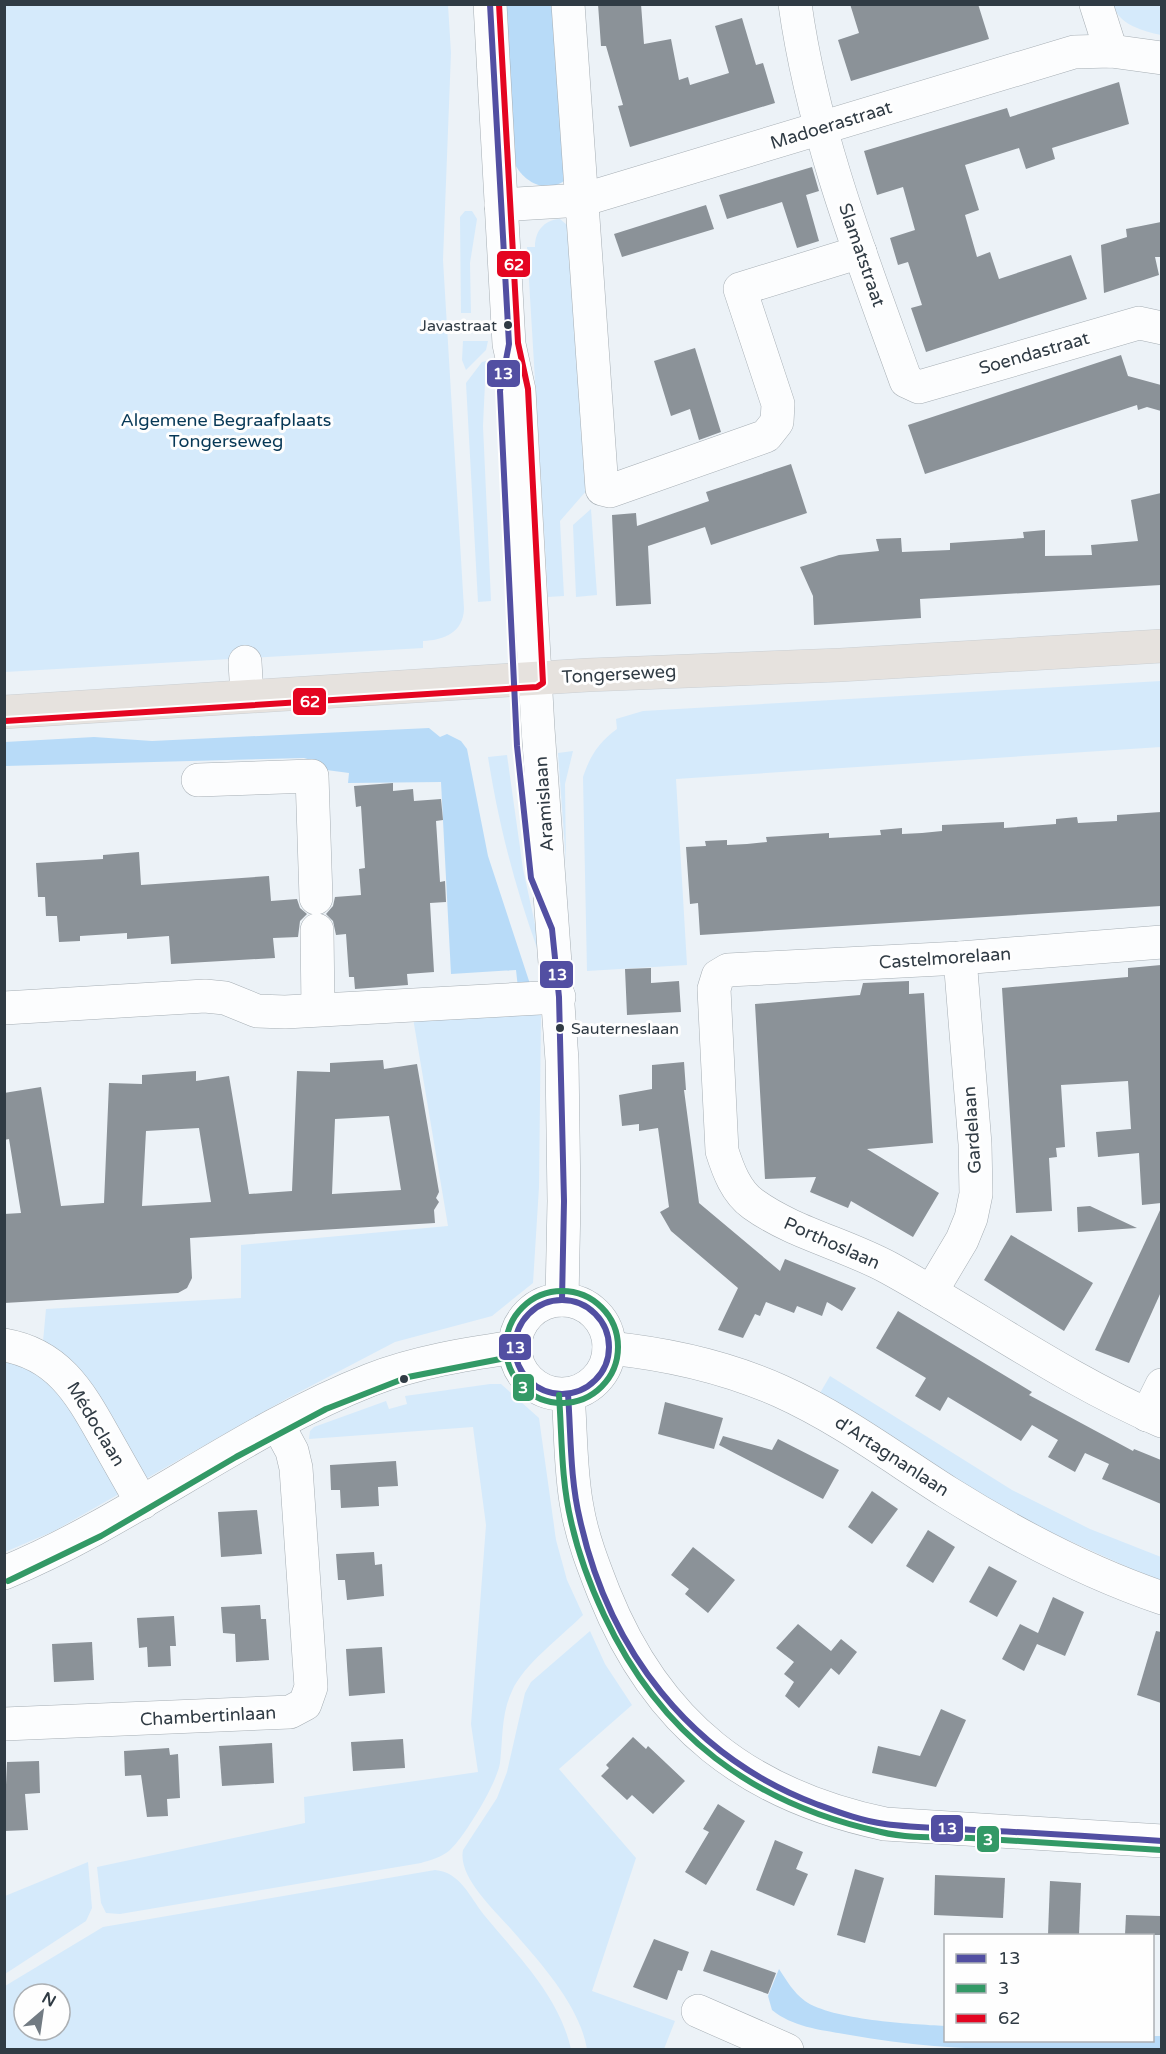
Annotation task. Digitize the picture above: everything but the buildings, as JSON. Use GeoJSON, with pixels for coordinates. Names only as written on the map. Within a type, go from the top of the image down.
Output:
{"type":"FeatureCollection","features":[{"type":"Feature","properties":{"kind":"main road","name":"Tongerseweg"},"geometry":{"type":"LineString","coordinates":[[4,712],[525,679],[840,665],[1161,646]]}},
{"type":"Feature","properties":{"kind":"street"},"geometry":{"type":"LineString","coordinates":[[490,4],[509,344],[500,391],[525,679]]}},
{"type":"Feature","properties":{"kind":"street"},"geometry":{"type":"LineString","coordinates":[[568,4],[602,489],[610,491],[766,436],[777,422],[778,404],[740,289],[860,252]]}},
{"type":"Feature","properties":{"kind":"street","name":"Slamatstraat"},"geometry":{"type":"LineString","coordinates":[[795,4],[812,97],[821,128],[860,252],[906,381]]}},
{"type":"Feature","properties":{"kind":"street"},"geometry":{"type":"LineString","coordinates":[[1096,4],[1111,51]]}},
{"type":"Feature","properties":{"kind":"street","name":"Madoerastraat"},"geometry":{"type":"LineString","coordinates":[[501,205],[582,200],[1060,56],[1087,51],[1111,51],[1161,58]]}},
{"type":"Feature","properties":{"kind":"street","name":"Soendastraat"},"geometry":{"type":"LineString","coordinates":[[906,381],[919,387],[1139,322],[1161,328]]}},
{"type":"Feature","properties":{"kind":"street"},"geometry":{"type":"LineString","coordinates":[[245,662],[247,696]]}},
{"type":"Feature","properties":{"kind":"street","name":"Aramislaan"},"geometry":{"type":"LineString","coordinates":[[525,679],[517,746],[531,878],[552,929],[559,997],[564,1201],[562,1300]]}},
{"type":"Feature","properties":{"kind":"street"},"geometry":{"type":"LineString","coordinates":[[198,780],[312,776],[318,1009]]}},
{"type":"Feature","properties":{"kind":"street","name":"Castelmorelaan"},"geometry":{"type":"LineString","coordinates":[[728,970],[960,958],[1161,942]]}},
{"type":"Feature","properties":{"kind":"street","name":"Gardelaan"},"geometry":{"type":"LineString","coordinates":[[931,1292],[962,1240],[971,1218],[976,1194],[975,1144],[960,958]]}},
{"type":"Feature","properties":{"kind":"street","name":"Porthoslaan"},"geometry":{"type":"LineString","coordinates":[[728,970],[718,976],[714,989],[722,1151],[728,1170],[738,1188],[751,1203],[791,1227],[853,1249],[1102,1392],[1154,1418]]}},
{"type":"Feature","properties":{"kind":"street"},"geometry":{"type":"LineString","coordinates":[[4,1008],[205,996],[225,998],[267,1013],[559,997]]}},
{"type":"Feature","properties":{"kind":"street"},"geometry":{"type":"LineString","coordinates":[[562,1300],[586,1306],[596,1314],[608,1336],[609,1348],[604,1370],[597,1379],[589,1386],[568,1394],[549,1392],[531,1382],[522,1372],[515,1347],[519,1329],[529,1314],[544,1304],[562,1300]]}},
{"type":"Feature","properties":{"kind":"street","name":"Médoclaan"},"geometry":{"type":"LineString","coordinates":[[4,1345],[36,1354],[67,1377],[84,1400],[142,1503]]}},
{"type":"Feature","properties":{"kind":"street"},"geometry":{"type":"LineString","coordinates":[[4,1573],[68,1545],[278,1425],[336,1395],[397,1371],[468,1354],[515,1347]]}},
{"type":"Feature","properties":{"kind":"street","name":"d'Artagnanlaan"},"geometry":{"type":"LineString","coordinates":[[609,1348],[704,1364],[780,1391],[855,1430],[945,1490],[1027,1539],[1161,1598]]}},
{"type":"Feature","properties":{"kind":"street"},"geometry":{"type":"LineString","coordinates":[[1154,1418],[1161,1385]]}},
{"type":"Feature","properties":{"kind":"street"},"geometry":{"type":"LineString","coordinates":[[568,1394],[576,1505],[584,1538],[610,1607],[635,1657],[654,1686],[679,1716],[725,1757],[757,1778],[798,1799],[822,1808],[885,1824],[1161,1841]]}},
{"type":"Feature","properties":{"kind":"street","name":"Chambertinlaan"},"geometry":{"type":"LineString","coordinates":[[4,1724],[290,1712],[305,1704],[311,1687],[296,1468],[292,1451],[278,1425]]}},
{"type":"Feature","properties":{"kind":"street"},"geometry":{"type":"LineString","coordinates":[[698,2011],[787,2049]]}},
{"type":"Feature","properties":{"kind":"green space","name":"Algemene Begraafplaats Tongerseweg"},"geometry":{"type":"Polygon","coordinates":[[[5,5],[448,5],[451,53],[443,260],[464,609],[460,624],[451,633],[439,639],[423,641],[423,648],[5,672],[5,5]]]}},
{"type":"Feature","properties":{"kind":"green space"},"geometry":{"type":"Polygon","coordinates":[[[1113,5],[1161,5],[1161,35],[1132,26],[1120,18],[1113,5]]]}},
{"type":"Feature","properties":{"kind":"green space"},"geometry":{"type":"Polygon","coordinates":[[[465,211],[472,211],[477,219],[470,263],[471,313],[461,313],[460,217],[465,211]]]}},
{"type":"Feature","properties":{"kind":"green space"},"geometry":{"type":"Polygon","coordinates":[[[560,219],[567,225],[573,225],[587,490],[560,521],[564,596],[548,597],[527,247],[535,247],[539,231],[545,224],[560,219]]]}},
{"type":"Feature","properties":{"kind":"green space"},"geometry":{"type":"Polygon","coordinates":[[[463,341],[488,341],[486,350],[466,370],[462,360],[463,341]]]}},
{"type":"Feature","properties":{"kind":"green space"},"geometry":{"type":"Polygon","coordinates":[[[486,361],[483,426],[491,601],[478,602],[466,383],[482,362],[486,361]]]}},
{"type":"Feature","properties":{"kind":"green space"},"geometry":{"type":"Polygon","coordinates":[[[591,509],[597,595],[576,597],[573,525],[591,509]]]}},
{"type":"Feature","properties":{"kind":"green space"},"geometry":{"type":"Polygon","coordinates":[[[1161,681],[1161,747],[676,779],[687,965],[587,971],[583,777],[596,750],[617,729],[616,719],[643,711],[1161,681]]]}},
{"type":"Feature","properties":{"kind":"green space"},"geometry":{"type":"Polygon","coordinates":[[[573,751],[565,784],[566,862],[558,753],[573,751]]]}},
{"type":"Feature","properties":{"kind":"green space"},"geometry":{"type":"Polygon","coordinates":[[[507,755],[523,869],[540,947],[537,948],[508,854],[488,757],[507,755]]]}},
{"type":"Feature","properties":{"kind":"green space"},"geometry":{"type":"Polygon","coordinates":[[[541,1013],[539,1187],[533,1283],[492,1316],[395,1342],[286,1399],[54,1531],[5,1552],[4,1355],[41,1363],[46,1309],[241,1298],[241,1245],[448,1226],[413,1018],[541,1013]]]}},
{"type":"Feature","properties":{"kind":"green space"},"geometry":{"type":"Polygon","coordinates":[[[830,1376],[1012,1490],[1090,1529],[1161,1557],[1161,1582],[1001,1510],[863,1417],[820,1393],[830,1376]]]}},
{"type":"Feature","properties":{"kind":"green space"},"geometry":{"type":"Polygon","coordinates":[[[501,1384],[539,1418],[556,1540],[567,1580],[583,1615],[534,1661],[517,1681],[506,1709],[498,1772],[487,1796],[464,1833],[450,1850],[421,1863],[120,1914],[106,1913],[101,1903],[97,1867],[305,1823],[304,1797],[478,1772],[471,1724],[486,1525],[473,1427],[309,1439],[310,1431],[314,1427],[386,1401],[389,1409],[407,1404],[405,1396],[501,1384]]]}},
{"type":"Feature","properties":{"kind":"green space"},"geometry":{"type":"Polygon","coordinates":[[[590,1631],[605,1664],[632,1705],[559,1769],[636,1858],[592,1991],[675,2021],[664,2049],[587,2049],[577,2019],[560,1989],[473,1885],[463,1861],[463,1850],[497,1798],[507,1772],[525,1693],[531,1682],[590,1631]]]}},
{"type":"Feature","properties":{"kind":"green space"},"geometry":{"type":"Polygon","coordinates":[[[88,1862],[92,1908],[86,1921],[5,1974],[5,1896],[88,1862]]]}},
{"type":"Feature","properties":{"kind":"green space"},"geometry":{"type":"Polygon","coordinates":[[[435,1870],[451,1875],[464,1886],[484,1915],[536,1978],[557,2011],[571,2049],[5,2049],[5,1986],[103,1927],[435,1870]]]}},
{"type":"Feature","properties":{"kind":"shaded area"},"geometry":{"type":"Polygon","coordinates":[[[503,5],[558,5],[567,179],[559,184],[543,186],[535,184],[522,174],[513,160],[503,5]]]}},
{"type":"Feature","properties":{"kind":"shaded area"},"geometry":{"type":"Polygon","coordinates":[[[429,728],[440,737],[447,734],[461,741],[467,749],[488,856],[531,987],[518,988],[516,970],[451,974],[441,782],[348,783],[349,773],[319,769],[314,761],[304,758],[5,766],[5,742],[94,737],[152,741],[429,728]]]}},
{"type":"Feature","properties":{"kind":"shaded area"},"geometry":{"type":"Polygon","coordinates":[[[779,1969],[797,1994],[817,2007],[833,2013],[872,2020],[944,2026],[944,2042],[1154,2042],[1154,2036],[1161,2036],[1161,2049],[1005,2050],[889,2041],[799,2025],[772,2010],[768,1996],[779,1969]]]}},
{"type":"Feature","properties":{"kind":"transit line","name":"13"},"geometry":{"type":"LineString","coordinates":[[490,4],[509,344],[500,391],[517,746],[531,878],[552,929],[559,997],[564,1201],[562,1300]]}},
{"type":"Feature","properties":{"kind":"transit line","name":"62"},"geometry":{"type":"LineString","coordinates":[[5,721],[537,687],[543,683],[528,389],[518,343],[499,4]]}},
{"type":"Feature","properties":{"kind":"transit line","name":"3"},"geometry":{"type":"LineString","coordinates":[[562,1291],[583,1295],[601,1308],[614,1326],[618,1347],[614,1368],[601,1386],[583,1399],[562,1403],[541,1399],[523,1386],[510,1368],[506,1347],[510,1326],[523,1308],[541,1295],[562,1291]]}},
{"type":"Feature","properties":{"kind":"transit line","name":"13"},"geometry":{"type":"LineString","coordinates":[[562,1300],[580,1304],[595,1314],[605,1329],[609,1347],[605,1365],[595,1380],[580,1390],[562,1394],[544,1390],[529,1380],[519,1365],[515,1347],[519,1329],[529,1314],[544,1304],[562,1300]]}},
{"type":"Feature","properties":{"kind":"transit line","name":"3"},"geometry":{"type":"LineString","coordinates":[[8,1581],[101,1536],[236,1457],[326,1409],[408,1377],[516,1356]]}},
{"type":"Feature","properties":{"kind":"transit line","name":"13"},"geometry":{"type":"LineString","coordinates":[[568,1394],[577,1505],[593,1568],[611,1612],[634,1654],[662,1693],[694,1727],[730,1758],[771,1783],[816,1804],[876,1823],[1162,1841]]}},
{"type":"Feature","properties":{"kind":"transit line","name":"3"},"geometry":{"type":"LineString","coordinates":[[559,1395],[568,1505],[589,1581],[627,1658],[653,1696],[682,1729],[715,1758],[751,1783],[791,1803],[834,1820],[881,1832],[914,1837],[971,1838],[1161,1850]]}},
{"type":"Feature","properties":{"kind":"place","name":"Javastraat"},"geometry":{"type":"Point","coordinates":[508,325]}},
{"type":"Feature","properties":{"kind":"place","name":"Sauterneslaan"},"geometry":{"type":"Point","coordinates":[560,1028]}}]}
